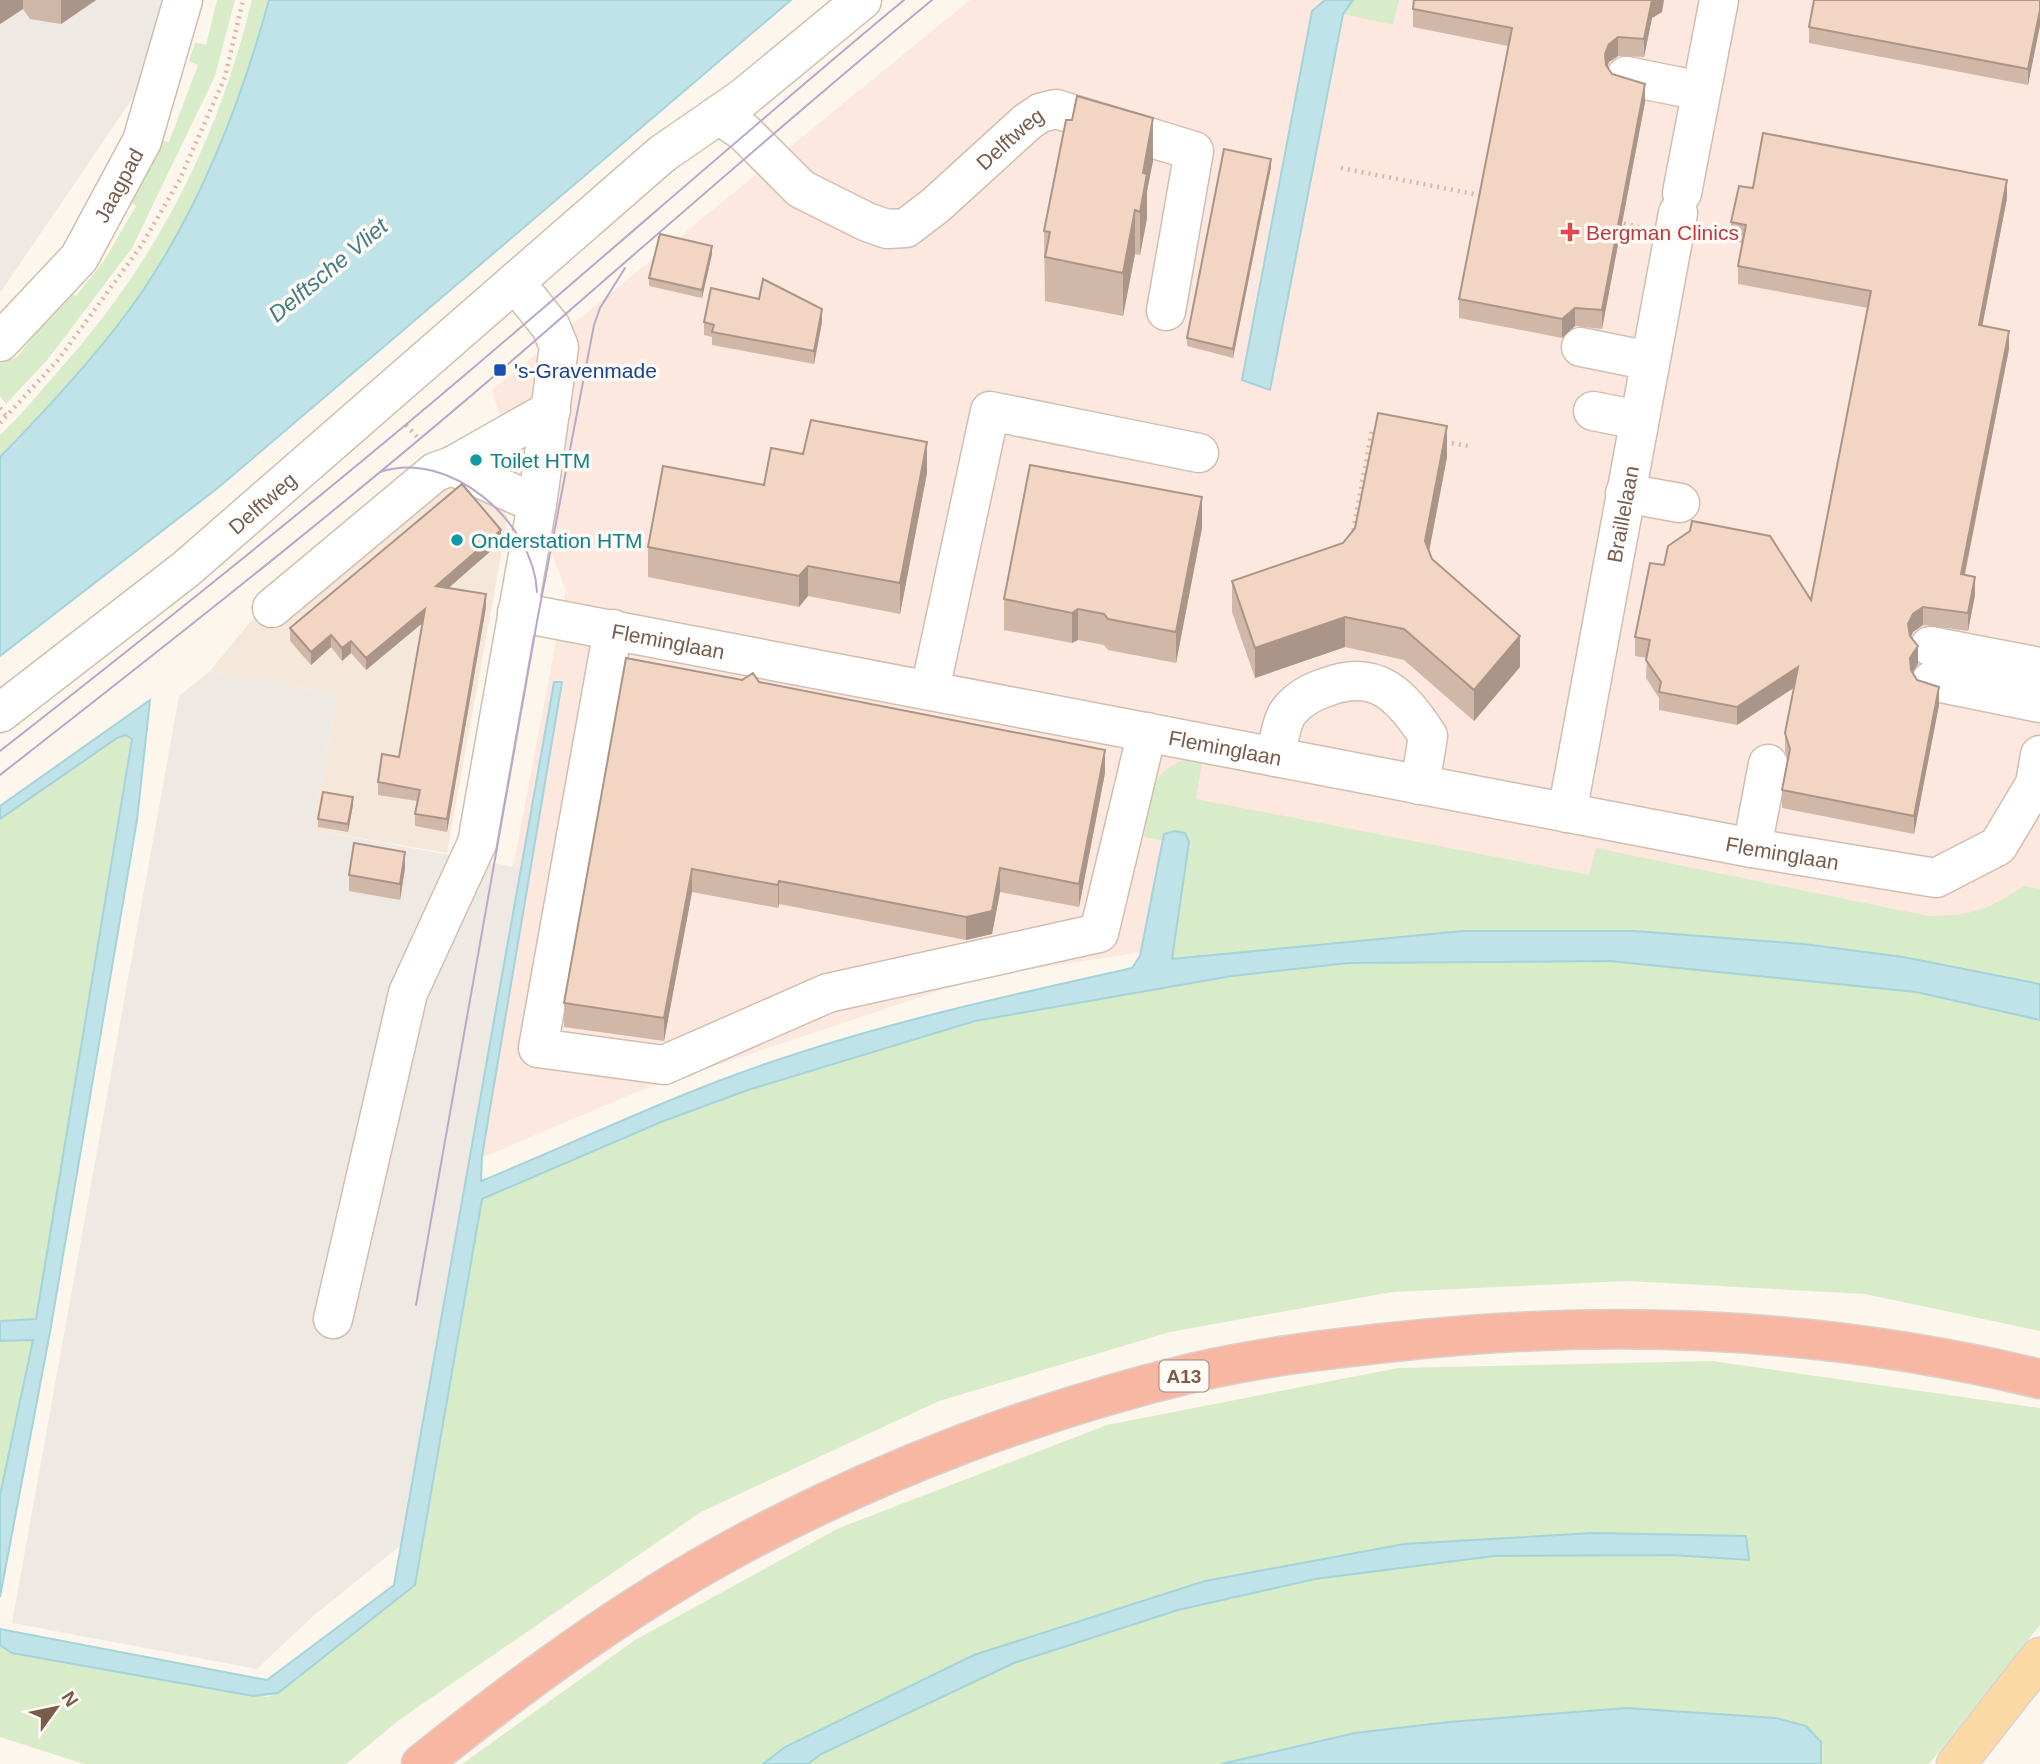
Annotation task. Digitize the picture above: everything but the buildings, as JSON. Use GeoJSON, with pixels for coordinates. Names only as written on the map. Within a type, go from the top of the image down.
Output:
{"type":"FeatureCollection","features":[{"type":"Feature","properties":{"kind":"highway","name":"A13"},"geometry":{"type":"LineString","coordinates":[[421,1764],[580,1642],[735,1549],[933,1457],[1059,1411],[1198,1372],[1357,1346],[1447,1336],[1534,1330],[1680,1329],[1848,1342],[2040,1378]]}},
{"type":"Feature","properties":{"kind":"main road"},"geometry":{"type":"LineString","coordinates":[[1956,1764],[2040,1657]]}},
{"type":"Feature","properties":{"kind":"street","name":"Jaagpad"},"geometry":{"type":"LineString","coordinates":[[0,342],[79,258],[142,141],[183,0]]}},
{"type":"Feature","properties":{"kind":"street","name":"Delftweg"},"geometry":{"type":"LineString","coordinates":[[0,713],[187,569],[662,154],[719,116],[862,0]]}},
{"type":"Feature","properties":{"kind":"street","name":"Braillelaan"},"geometry":{"type":"LineString","coordinates":[[1567,813],[1719,0]]}},
{"type":"Feature","properties":{"kind":"street"},"geometry":{"type":"LineString","coordinates":[[1626,76],[1701,91]]}},
{"type":"Feature","properties":{"kind":"street","name":"Delftweg"},"geometry":{"type":"LineString","coordinates":[[719,116],[744,132],[801,189],[887,229],[906,228],[936,205],[1027,122],[1056,109],[1194,151],[1166,311]]}},
{"type":"Feature","properties":{"kind":"street"},"geometry":{"type":"LineString","coordinates":[[333,1319],[408,993],[477,843],[537,504],[559,347],[551,327],[516,282]]}},
{"type":"Feature","properties":{"kind":"street"},"geometry":{"type":"LineString","coordinates":[[1581,347],[1650,361]]}},
{"type":"Feature","properties":{"kind":"street"},"geometry":{"type":"LineString","coordinates":[[272,608],[435,472],[452,466],[551,410]]}},
{"type":"Feature","properties":{"kind":"street"},"geometry":{"type":"LineString","coordinates":[[930,691],[990,411],[1199,453]]}},
{"type":"Feature","properties":{"kind":"street"},"geometry":{"type":"LineString","coordinates":[[1593,411],[1639,420]]}},
{"type":"Feature","properties":{"kind":"street"},"geometry":{"type":"LineString","coordinates":[[452,466],[537,504]]}},
{"type":"Feature","properties":{"kind":"street"},"geometry":{"type":"LineString","coordinates":[[1625,493],[1679,503]]}},
{"type":"Feature","properties":{"kind":"street","name":"Fleminglaan"},"geometry":{"type":"LineString","coordinates":[[517,612],[1752,848],[1936,878],[1998,846],[2035,784],[2040,755]]}},
{"type":"Feature","properties":{"kind":"street"},"geometry":{"type":"LineString","coordinates":[[613,629],[538,1048],[664,1065],[828,993],[1099,933],[1147,732]]}},
{"type":"Feature","properties":{"kind":"street"},"geometry":{"type":"LineString","coordinates":[[1931,656],[2040,650]]}},
{"type":"Feature","properties":{"kind":"street"},"geometry":{"type":"LineString","coordinates":[[1931,656],[2040,667]]}},
{"type":"Feature","properties":{"kind":"street"},"geometry":{"type":"LineString","coordinates":[[1931,656],[2040,687]]}},
{"type":"Feature","properties":{"kind":"street"},"geometry":{"type":"LineString","coordinates":[[1931,656],[2040,703]]}},
{"type":"Feature","properties":{"kind":"street"},"geometry":{"type":"LineString","coordinates":[[1275,757],[1289,711],[1312,692],[1342,681],[1366,679],[1391,691],[1415,716],[1428,736],[1420,785]]}},
{"type":"Feature","properties":{"kind":"street"},"geometry":{"type":"LineString","coordinates":[[1752,848],[1768,764]]}},
{"type":"Feature","properties":{"kind":"path"},"geometry":{"type":"LineString","coordinates":[[1341,168],[1496,199]]}},
{"type":"Feature","properties":{"kind":"path"},"geometry":{"type":"LineString","coordinates":[[1614,222],[1678,213]]}},
{"type":"Feature","properties":{"kind":"path"},"geometry":{"type":"LineString","coordinates":[[0,408],[7,417]]}},
{"type":"Feature","properties":{"kind":"path"},"geometry":{"type":"LineString","coordinates":[[1351,539],[1372,430],[1386,432]]}},
{"type":"Feature","properties":{"kind":"path"},"geometry":{"type":"LineString","coordinates":[[1441,441],[1468,446]]}},
{"type":"Feature","properties":{"kind":"shaded area"},"geometry":{"type":"Polygon","coordinates":[[[0,0],[189,0],[177,33],[0,293],[0,0]]]}},
{"type":"Feature","properties":{"kind":"shaded area"},"geometry":{"type":"Polygon","coordinates":[[[970,0],[2040,0],[2040,989],[1306,927],[980,977],[637,1092],[455,1169],[566,590],[508,444],[492,390],[970,0]]]}},
{"type":"Feature","properties":{"kind":"shaded area"},"geometry":{"type":"Polygon","coordinates":[[[449,446],[508,517],[447,853],[313,830],[337,694],[210,671],[264,605],[449,446]]]}},
{"type":"Feature","properties":{"kind":"shaded area"},"geometry":{"type":"Polygon","coordinates":[[[210,671],[337,694],[313,830],[521,868],[401,1545],[312,1617],[257,1669],[12,1623],[179,696],[210,671]]]}},
{"type":"Feature","properties":{"kind":"green space"},"geometry":{"type":"Polygon","coordinates":[[[217,0],[235,0],[215,76],[132,248],[48,359],[6,404],[0,396],[0,364],[17,357],[67,291],[76,296],[104,261],[136,206],[129,201],[160,140],[169,142],[198,65],[189,61],[195,42],[206,45],[217,0]]]}},
{"type":"Feature","properties":{"kind":"green space"},"geometry":{"type":"Polygon","coordinates":[[[252,0],[269,0],[244,82],[212,163],[174,241],[112,332],[66,387],[0,457],[0,435],[90,334],[152,246],[177,201],[220,105],[252,0]]]}},
{"type":"Feature","properties":{"kind":"green space"},"geometry":{"type":"Polygon","coordinates":[[[1353,0],[1399,0],[1393,25],[1343,14],[1353,0]]]}},
{"type":"Feature","properties":{"kind":"green space"},"geometry":{"type":"Polygon","coordinates":[[[126,735],[132,739],[132,749],[36,1319],[0,1321],[0,819],[117,738],[126,735]]]}},
{"type":"Feature","properties":{"kind":"green space"},"geometry":{"type":"Polygon","coordinates":[[[1185,760],[1202,762],[1196,799],[1589,875],[1596,848],[1928,916],[1979,910],[2024,886],[2040,889],[2040,984],[1903,957],[1804,944],[1635,931],[1463,931],[1172,959],[1189,838],[1164,834],[1162,840],[1144,837],[1149,801],[1156,781],[1172,765],[1185,760]]]}},
{"type":"Feature","properties":{"kind":"green space"},"geometry":{"type":"Polygon","coordinates":[[[1609,961],[1916,992],[2040,1020],[2040,1331],[1865,1294],[1628,1281],[1392,1292],[1170,1332],[939,1401],[701,1512],[399,1720],[346,1764],[84,1764],[0,1737],[0,1645],[12,1653],[267,1697],[278,1693],[415,1585],[482,1199],[661,1122],[748,1090],[975,1021],[1232,976],[1348,963],[1609,961]]]}},
{"type":"Feature","properties":{"kind":"green space"},"geometry":{"type":"Polygon","coordinates":[[[33,1340],[0,1495],[0,1341],[33,1340]]]}},
{"type":"Feature","properties":{"kind":"green space"},"geometry":{"type":"Polygon","coordinates":[[[1712,1361],[2040,1408],[2040,1625],[1929,1764],[1821,1764],[1821,1742],[1776,1718],[1627,1708],[1449,1722],[1355,1733],[1221,1764],[462,1764],[635,1640],[839,1528],[1107,1425],[1398,1368],[1712,1361]]]}},
{"type":"Feature","properties":{"kind":"water","name":"Delftsche Vliet"},"geometry":{"type":"Polygon","coordinates":[[[269,0],[791,0],[219,487],[0,656],[0,457],[66,387],[112,332],[174,241],[229,123],[269,0]]]}},
{"type":"Feature","properties":{"kind":"water"},"geometry":{"type":"Polygon","coordinates":[[[1325,0],[1353,0],[1343,14],[1270,390],[1242,380],[1312,11],[1325,0]]]}},
{"type":"Feature","properties":{"kind":"water"},"geometry":{"type":"Polygon","coordinates":[[[554,682],[562,682],[482,1156],[481,1181],[686,1094],[767,1063],[870,1031],[1132,968],[1140,956],[1164,834],[1175,831],[1185,833],[1189,842],[1172,959],[1463,931],[1635,931],[1804,944],[1903,957],[2040,984],[2040,1020],[1916,992],[1609,961],[1348,963],[1232,976],[975,1021],[748,1090],[661,1122],[482,1199],[415,1585],[278,1693],[253,1696],[12,1653],[0,1645],[0,1629],[267,1680],[394,1585],[554,682]]]}},
{"type":"Feature","properties":{"kind":"water"},"geometry":{"type":"Polygon","coordinates":[[[150,700],[137,820],[50,1332],[0,1597],[0,1495],[33,1340],[0,1341],[0,1321],[36,1319],[132,739],[126,735],[117,738],[0,819],[0,806],[150,700]]]}},
{"type":"Feature","properties":{"kind":"water"},"geometry":{"type":"Polygon","coordinates":[[[1593,1533],[1746,1536],[1749,1560],[1672,1555],[1494,1556],[1315,1579],[1178,1610],[1014,1663],[821,1754],[808,1764],[763,1764],[785,1747],[974,1655],[1205,1581],[1404,1544],[1593,1533]]]}},
{"type":"Feature","properties":{"kind":"water"},"geometry":{"type":"Polygon","coordinates":[[[1627,1708],[1776,1718],[1806,1726],[1821,1742],[1821,1764],[1221,1764],[1355,1733],[1449,1722],[1627,1708]]]}},
{"type":"Feature","properties":{"kind":"tram line"},"geometry":{"type":"LineString","coordinates":[[0,751],[356,466],[904,0]]}},
{"type":"Feature","properties":{"kind":"tram line"},"geometry":{"type":"LineString","coordinates":[[0,775],[349,498],[932,0]]}},
{"type":"Feature","properties":{"kind":"tram line"},"geometry":{"type":"LineString","coordinates":[[416,1305],[538,616],[594,325],[600,308],[625,268]]}},
{"type":"Feature","properties":{"kind":"tram line"},"geometry":{"type":"LineString","coordinates":[[380,472],[407,467],[434,471],[460,481],[484,497],[504,517],[521,541],[532,566],[537,592]]}},
{"type":"Feature","properties":{"kind":"place","name":"Bergman Clinics"},"geometry":{"type":"Point","coordinates":[1570,232]}},
{"type":"Feature","properties":{"kind":"place","name":"'s-Gravenmade"},"geometry":{"type":"Point","coordinates":[500,370]}},
{"type":"Feature","properties":{"kind":"place","name":"Toilet HTM"},"geometry":{"type":"Point","coordinates":[476,460]}},
{"type":"Feature","properties":{"kind":"place","name":"Onderstation HTM"},"geometry":{"type":"Point","coordinates":[457,540]}}]}
